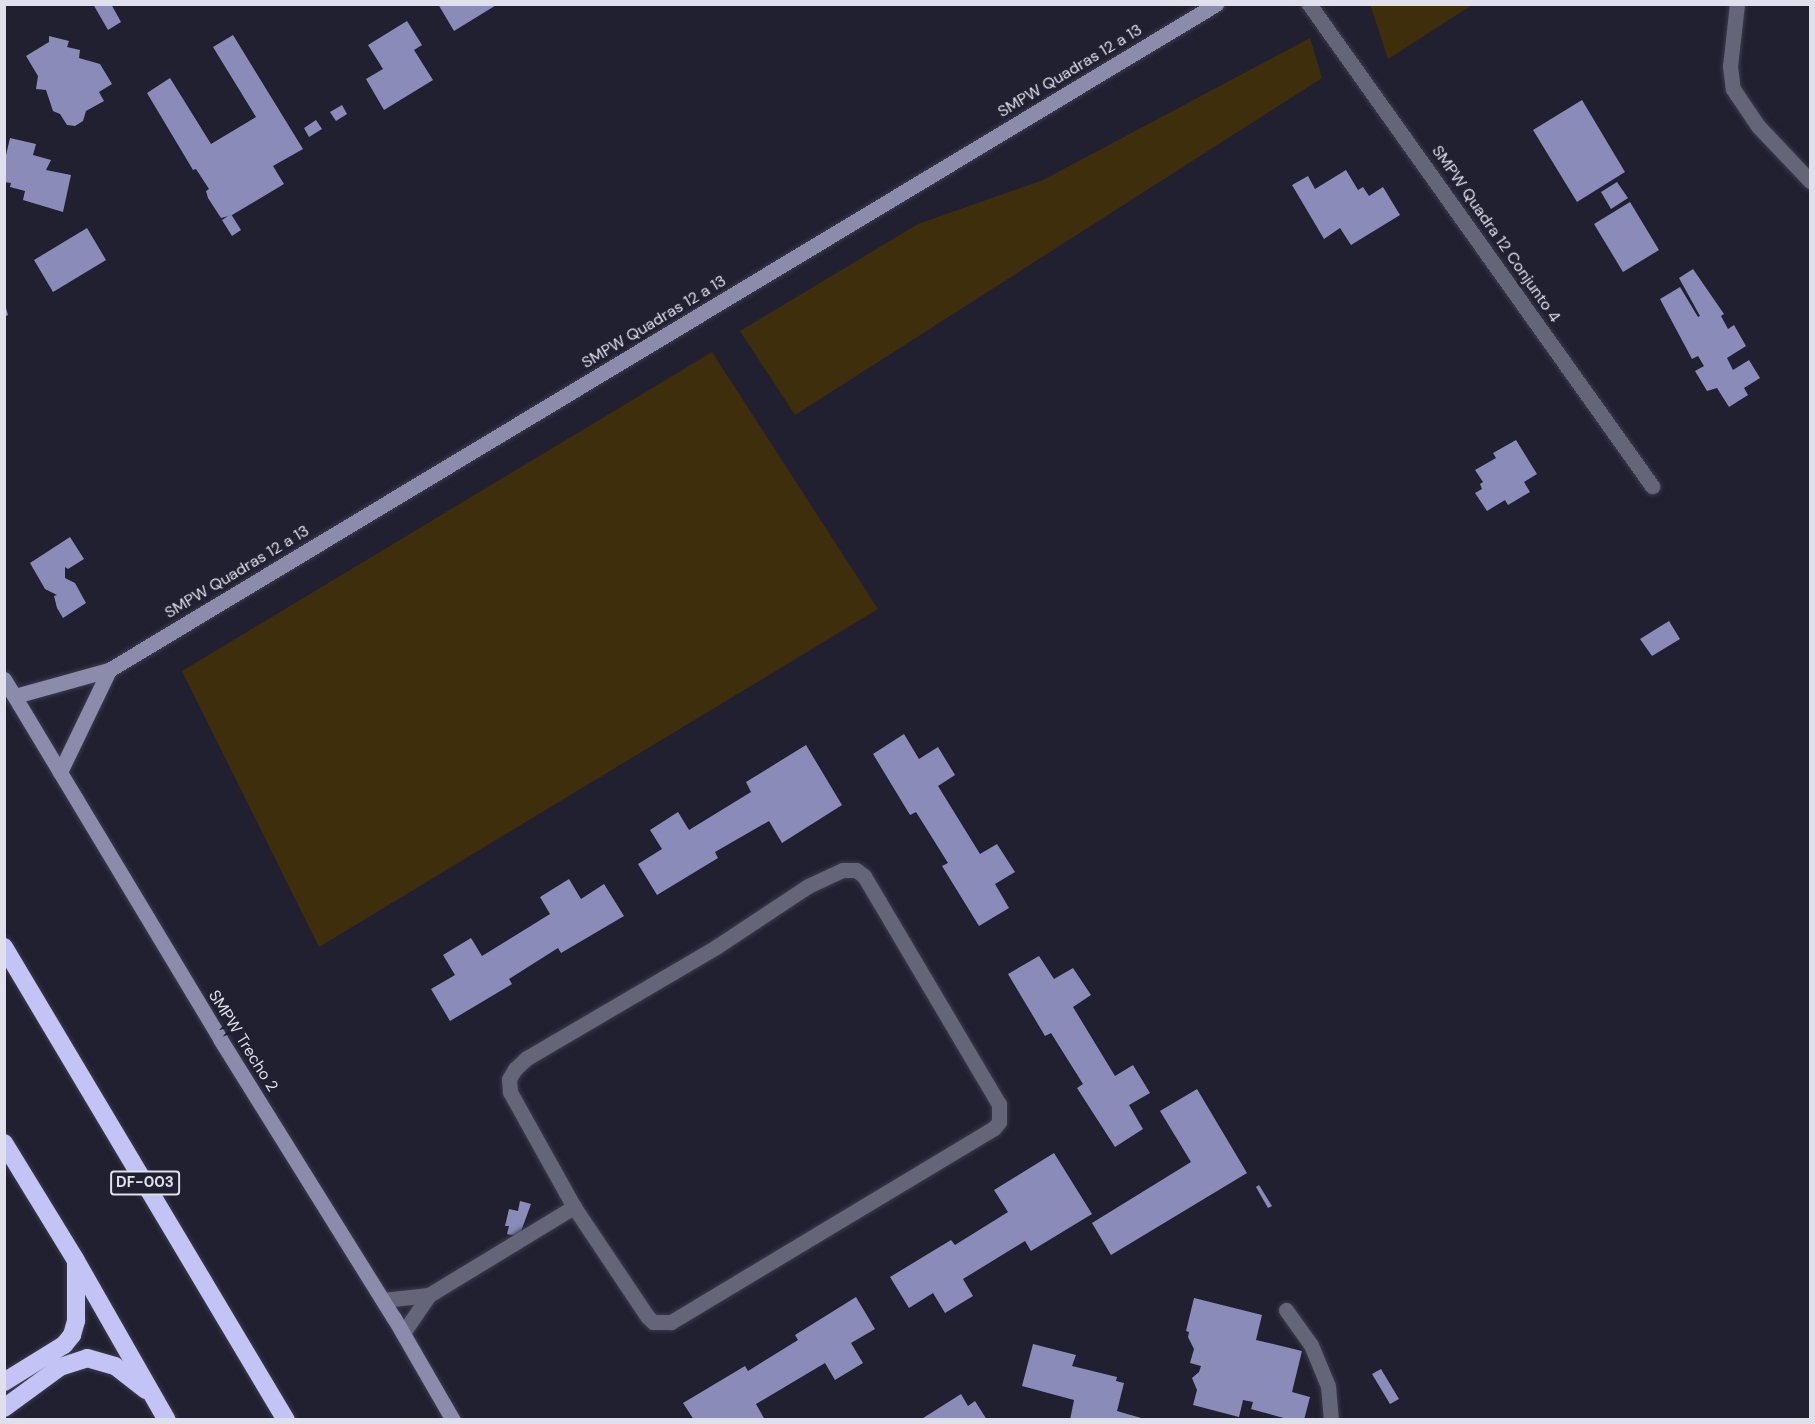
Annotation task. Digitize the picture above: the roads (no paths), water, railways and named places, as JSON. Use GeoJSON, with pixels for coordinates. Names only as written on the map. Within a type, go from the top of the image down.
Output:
{"type":"FeatureCollection","features":[{"type":"Feature","properties":{"kind":"highway","name":"DF-003"},"geometry":{"type":"LineString","coordinates":[[4,947],[286,1419]]}},
{"type":"Feature","properties":{"kind":"highway"},"geometry":{"type":"LineString","coordinates":[[4,1143],[75,1259],[167,1419]]}},
{"type":"Feature","properties":{"kind":"highway"},"geometry":{"type":"LineString","coordinates":[[4,1382],[64,1345],[72,1335],[76,1321],[75,1259]]}},
{"type":"Feature","properties":{"kind":"highway"},"geometry":{"type":"LineString","coordinates":[[4,1409],[60,1367],[87,1358],[115,1366],[153,1396]]}},
{"type":"Feature","properties":{"kind":"street","name":"SMPW Quadras 12 a 13"},"geometry":{"type":"LineString","coordinates":[[15,696],[109,670],[1216,4]]}},
{"type":"Feature","properties":{"kind":"street","name":"SMPW Quadra 12 Conjunto 4"},"geometry":{"type":"LineString","coordinates":[[1309,4],[1652,486]]}},
{"type":"Feature","properties":{"kind":"street"},"geometry":{"type":"LineString","coordinates":[[1737,4],[1730,66],[1733,89],[1758,126],[1810,180]]}},
{"type":"Feature","properties":{"kind":"street"},"geometry":{"type":"LineString","coordinates":[[60,772],[109,670]]}},
{"type":"Feature","properties":{"kind":"street","name":"SMPW Trecho 2"},"geometry":{"type":"LineString","coordinates":[[4,679],[220,1039],[383,1300],[453,1419]]}},
{"type":"Feature","properties":{"kind":"street"},"geometry":{"type":"LineString","coordinates":[[843,870],[860,873],[999,1104],[1001,1114],[994,1128],[670,1322],[653,1322],[647,1316],[574,1208],[510,1092],[509,1079],[515,1069],[527,1058],[716,947],[808,886],[843,870]]}},
{"type":"Feature","properties":{"kind":"street"},"geometry":{"type":"LineString","coordinates":[[403,1333],[429,1295],[574,1208]]}},
{"type":"Feature","properties":{"kind":"street"},"geometry":{"type":"LineString","coordinates":[[383,1300],[429,1295]]}},
{"type":"Feature","properties":{"kind":"street"},"geometry":{"type":"LineString","coordinates":[[1286,1310],[1311,1344],[1328,1386],[1331,1419]]}},
{"type":"Feature","properties":{"kind":"street"},"geometry":{"type":"LineString","coordinates":[[4,1409],[10,1419]]}}]}
